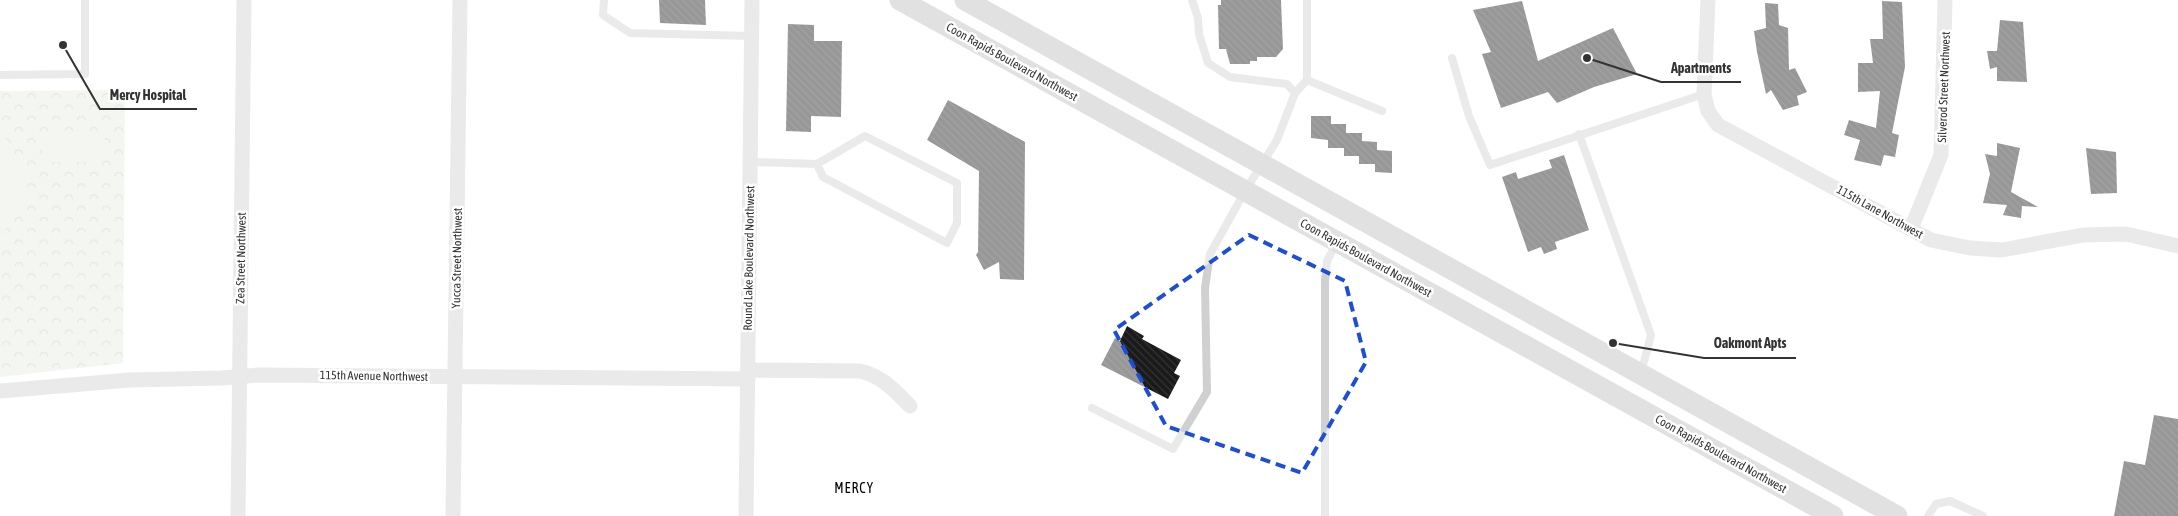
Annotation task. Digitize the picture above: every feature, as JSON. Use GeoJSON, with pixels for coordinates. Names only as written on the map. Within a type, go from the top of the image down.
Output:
{"type":"FeatureCollection","features":[{"type":"Feature","properties":{"kind":"main road","name":"Coon Rapids Boulevard Northwest"},"geometry":{"type":"LineString","coordinates":[[900,0],[1833,516]]}},
{"type":"Feature","properties":{"kind":"main road"},"geometry":{"type":"LineString","coordinates":[[965,0],[991,10],[1640,375],[1897,516]]}},
{"type":"Feature","properties":{"kind":"street","name":"Zea Street Northwest"},"geometry":{"type":"LineString","coordinates":[[238,516],[244,0]]}},
{"type":"Feature","properties":{"kind":"street","name":"Yucca Street Northwest"},"geometry":{"type":"LineString","coordinates":[[453,516],[460,0]]}},
{"type":"Feature","properties":{"kind":"street","name":"Round Lake Boulevard Northwest"},"geometry":{"type":"LineString","coordinates":[[746,516],[752,0]]}},
{"type":"Feature","properties":{"kind":"street"},"geometry":{"type":"LineString","coordinates":[[1704,94],[1708,0]]}},
{"type":"Feature","properties":{"kind":"street","name":"Silverod Street Northwest"},"geometry":{"type":"LineString","coordinates":[[1911,229],[1941,155],[1945,0]]}},
{"type":"Feature","properties":{"kind":"street","name":"115th Lane Northwest"},"geometry":{"type":"LineString","coordinates":[[1704,94],[1708,111],[1718,125],[1931,240],[1970,248],[2002,250],[2083,236],[2126,234],[2178,246]]}},
{"type":"Feature","properties":{"kind":"street","name":"115th Avenue Northwest"},"geometry":{"type":"LineString","coordinates":[[0,391],[130,380],[258,375],[455,377],[748,375],[860,371],[873,374],[884,380],[910,406]]}},
{"type":"Feature","properties":{"kind":"lane"},"geometry":{"type":"LineString","coordinates":[[0,75],[85,74],[85,0]]}},
{"type":"Feature","properties":{"kind":"lane"},"geometry":{"type":"LineString","coordinates":[[604,0],[604,15],[630,33],[752,36]]}},
{"type":"Feature","properties":{"kind":"lane"},"geometry":{"type":"LineString","coordinates":[[1192,0],[1198,18],[1198,34],[1208,62],[1230,77],[1287,84],[1295,92]]}},
{"type":"Feature","properties":{"kind":"lane"},"geometry":{"type":"LineString","coordinates":[[1092,408],[1173,449],[1207,392],[1205,371],[1206,270],[1215,241],[1277,140],[1295,92],[1307,80],[1307,0]]}},
{"type":"Feature","properties":{"kind":"lane"},"geometry":{"type":"LineString","coordinates":[[1452,58],[1470,116],[1490,165],[1704,94]]}},
{"type":"Feature","properties":{"kind":"lane"},"geometry":{"type":"LineString","coordinates":[[1307,80],[1382,111]]}},
{"type":"Feature","properties":{"kind":"lane"},"geometry":{"type":"LineString","coordinates":[[1579,134],[1651,335],[1640,375]]}},
{"type":"Feature","properties":{"kind":"lane"},"geometry":{"type":"LineString","coordinates":[[750,162],[817,164],[865,136],[957,183],[957,223],[947,244],[823,177],[817,164]]}},
{"type":"Feature","properties":{"kind":"lane"},"geometry":{"type":"LineString","coordinates":[[1325,516],[1325,281],[1326,261],[1337,242]]}},
{"type":"Feature","properties":{"kind":"lane"},"geometry":{"type":"LineString","coordinates":[[1928,516],[1936,504],[1950,501],[1983,516]]}},
{"type":"Feature","properties":{"kind":"highlighted area"},"geometry":{"type":"Polygon","coordinates":[[[1249,235],[1345,281],[1366,362],[1302,473],[1166,426],[1114,330],[1249,235]]]}},
{"type":"Feature","properties":{"kind":"green space"},"geometry":{"type":"Polygon","coordinates":[[[125,90],[123,363],[0,377],[0,91],[125,90]]]}},
{"type":"Feature","properties":{"kind":"green space"},"geometry":{"type":"Polygon","coordinates":[[[43,131],[105,131],[104,162],[42,162],[43,131]]]}},
{"type":"Feature","properties":{"kind":"green space"},"geometry":{"type":"Polygon","coordinates":[[[0,136],[5,137],[29,180],[17,216],[0,235],[0,136]]]}},
{"type":"Feature","properties":{"kind":"building"},"geometry":{"type":"Polygon","coordinates":[[[659,0],[705,0],[706,25],[660,23],[659,0]]]}},
{"type":"Feature","properties":{"kind":"building"},"geometry":{"type":"Polygon","coordinates":[[[1221,0],[1281,0],[1283,49],[1276,57],[1257,57],[1257,61],[1250,61],[1250,64],[1230,64],[1226,49],[1219,49],[1218,5],[1221,5],[1221,0]]]}},
{"type":"Feature","properties":{"kind":"building"},"geometry":{"type":"Polygon","coordinates":[[[1522,1],[1538,61],[1613,28],[1637,74],[1594,87],[1557,103],[1548,92],[1501,108],[1482,54],[1491,52],[1473,10],[1522,1]]]}},
{"type":"Feature","properties":{"kind":"building"},"geometry":{"type":"Polygon","coordinates":[[[1882,1],[1902,2],[1905,67],[1892,133],[1899,135],[1895,157],[1884,155],[1881,166],[1854,160],[1860,140],[1844,135],[1849,120],[1876,128],[1880,91],[1858,92],[1858,63],[1873,63],[1870,39],[1883,39],[1882,1]]]}},
{"type":"Feature","properties":{"kind":"building"},"geometry":{"type":"Polygon","coordinates":[[[1765,3],[1778,4],[1779,25],[1788,28],[1789,70],[1795,68],[1807,92],[1797,96],[1799,105],[1783,110],[1771,90],[1766,94],[1757,52],[1754,31],[1766,28],[1765,3]]]}},
{"type":"Feature","properties":{"kind":"building"},"geometry":{"type":"Polygon","coordinates":[[[2000,20],[2023,22],[2027,82],[1997,81],[1997,67],[1990,69],[1987,51],[1997,51],[2000,20]]]}},
{"type":"Feature","properties":{"kind":"building"},"geometry":{"type":"Polygon","coordinates":[[[788,24],[814,25],[814,41],[842,41],[841,117],[811,116],[811,132],[786,131],[788,24]]]}},
{"type":"Feature","properties":{"kind":"building"},"geometry":{"type":"Polygon","coordinates":[[[948,100],[1025,142],[1024,280],[1000,279],[999,262],[984,270],[976,255],[978,252],[979,171],[927,140],[948,100]]]}},
{"type":"Feature","properties":{"kind":"building"},"geometry":{"type":"Polygon","coordinates":[[[1311,116],[1331,116],[1331,124],[1346,124],[1346,133],[1362,133],[1362,141],[1377,142],[1377,150],[1392,151],[1392,173],[1375,172],[1375,164],[1359,164],[1359,156],[1344,156],[1344,148],[1328,148],[1328,140],[1311,138],[1311,116]]]}},
{"type":"Feature","properties":{"kind":"building"},"geometry":{"type":"Polygon","coordinates":[[[1997,143],[2020,148],[2011,192],[2038,207],[2022,206],[2021,218],[2003,215],[2007,205],[1983,203],[1990,174],[1985,154],[1997,156],[1997,143]]]}},
{"type":"Feature","properties":{"kind":"building"},"geometry":{"type":"Polygon","coordinates":[[[2086,148],[2116,152],[2117,193],[2091,194],[2086,148]]]}},
{"type":"Feature","properties":{"kind":"building"},"geometry":{"type":"Polygon","coordinates":[[[1564,155],[1589,230],[1555,242],[1557,249],[1544,254],[1541,247],[1528,252],[1502,177],[1516,172],[1518,179],[1552,168],[1549,160],[1564,155]]]}},
{"type":"Feature","properties":{"kind":"building"},"geometry":{"type":"Polygon","coordinates":[[[1127,326],[1144,336],[1142,339],[1181,360],[1174,373],[1180,376],[1168,399],[1101,365],[1115,338],[1120,341],[1127,326]]]}},
{"type":"Feature","properties":{"kind":"building"},"geometry":{"type":"Polygon","coordinates":[[[2154,415],[2178,419],[2178,516],[2114,516],[2124,461],[2145,465],[2154,415]]]}},
{"type":"Feature","properties":{"kind":"place","name":"Mercy Hospital"},"geometry":{"type":"Point","coordinates":[63,45]}},
{"type":"Feature","properties":{"kind":"place","name":"Apartments"},"geometry":{"type":"Point","coordinates":[1587,58]}},
{"type":"Feature","properties":{"kind":"place","name":"Oakmont Apts"},"geometry":{"type":"Point","coordinates":[1613,343]}},
{"type":"Feature","properties":{"kind":"district","name":"MERCY"},"geometry":{"type":"Point","coordinates":[854,488]}}]}
